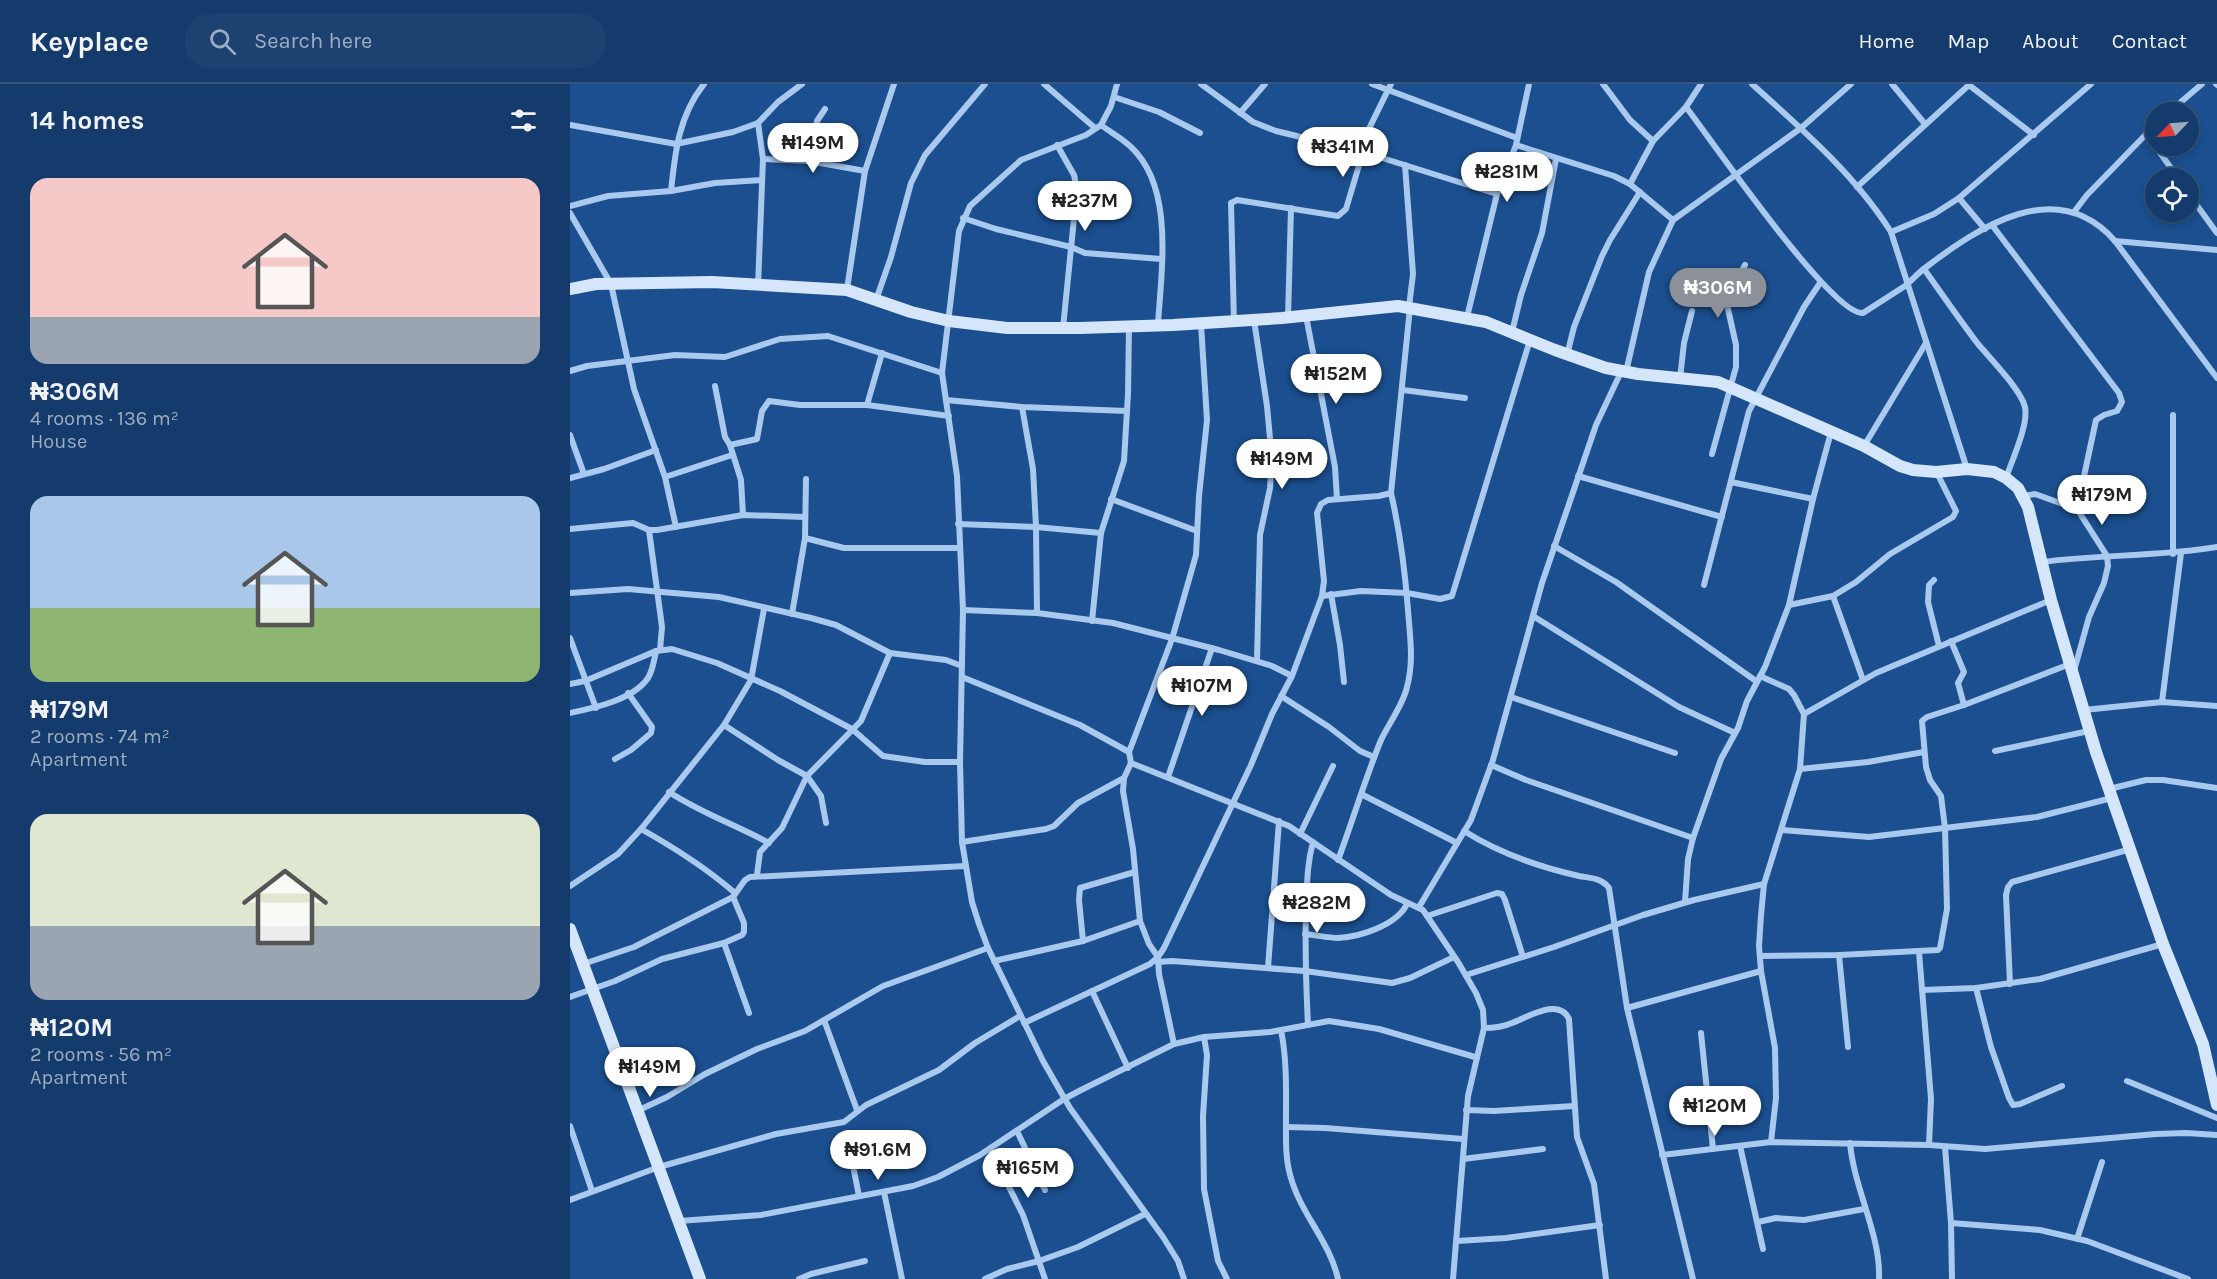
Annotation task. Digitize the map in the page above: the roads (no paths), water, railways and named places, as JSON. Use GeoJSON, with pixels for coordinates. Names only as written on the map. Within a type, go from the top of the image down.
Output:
{"type":"FeatureCollection","features":[{"type":"Feature","properties":{"kind":"street"},"geometry":{"type":"LineString","coordinates":[[671,190],[676,144],[692,101],[704,84]]}},
{"type":"Feature","properties":{"kind":"street"},"geometry":{"type":"LineString","coordinates":[[847,290],[865,171],[894,84]]}},
{"type":"Feature","properties":{"kind":"street"},"geometry":{"type":"LineString","coordinates":[[876,300],[891,257],[911,183],[925,155],[985,84]]}},
{"type":"Feature","properties":{"kind":"street"},"geometry":{"type":"LineString","coordinates":[[1044,84],[1098,126],[1131,147],[1151,177],[1162,215],[1158,326]]}},
{"type":"Feature","properties":{"kind":"street"},"geometry":{"type":"LineString","coordinates":[[1117,84],[1111,106],[1098,126],[1086,135],[1021,160],[970,206],[958,231],[942,373],[957,476],[963,610],[960,762],[962,842],[972,902],[988,948],[1020,1016],[1064,1099],[1178,1261],[1184,1279]]}},
{"type":"Feature","properties":{"kind":"street"},"geometry":{"type":"LineString","coordinates":[[1201,84],[1253,122],[1276,131],[1360,151],[1497,194]]}},
{"type":"Feature","properties":{"kind":"street"},"geometry":{"type":"LineString","coordinates":[[1240,112],[1265,84]]}},
{"type":"Feature","properties":{"kind":"street"},"geometry":{"type":"LineString","coordinates":[[1372,84],[1390,87],[1556,159],[1595,169],[1630,184],[1673,220]]}},
{"type":"Feature","properties":{"kind":"street"},"geometry":{"type":"LineString","coordinates":[[1467,317],[1497,194],[1517,141],[1529,84]]}},
{"type":"Feature","properties":{"kind":"street"},"geometry":{"type":"LineString","coordinates":[[1602,84],[1630,120],[1653,141]]}},
{"type":"Feature","properties":{"kind":"street"},"geometry":{"type":"LineString","coordinates":[[1630,184],[1653,141],[1686,107],[1701,84]]}},
{"type":"Feature","properties":{"kind":"street"},"geometry":{"type":"LineString","coordinates":[[1752,84],[1801,128],[1857,187],[1877,210],[1891,232],[1967,469]]}},
{"type":"Feature","properties":{"kind":"street"},"geometry":{"type":"LineString","coordinates":[[1419,907],[1471,820],[1491,765],[1554,546],[1596,425],[1623,372],[1648,272],[1673,220],[1801,128],[1851,84]]}},
{"type":"Feature","properties":{"kind":"street"},"geometry":{"type":"LineString","coordinates":[[1892,84],[1924,124]]}},
{"type":"Feature","properties":{"kind":"street"},"geometry":{"type":"LineString","coordinates":[[1857,187],[1970,84],[2034,135]]}},
{"type":"Feature","properties":{"kind":"street"},"geometry":{"type":"LineString","coordinates":[[1891,232],[1934,213],[1959,198],[2091,84]]}},
{"type":"Feature","properties":{"kind":"street"},"geometry":{"type":"LineString","coordinates":[[2181,102],[2202,84]]}},
{"type":"Feature","properties":{"kind":"street"},"geometry":{"type":"LineString","coordinates":[[570,124],[676,144],[733,132],[758,123],[798,85]]}},
{"type":"Feature","properties":{"kind":"street"},"geometry":{"type":"LineString","coordinates":[[1234,321],[1231,203],[1237,200],[1338,216],[1342,214],[1346,209],[1360,151],[1390,87]]}},
{"type":"Feature","properties":{"kind":"street"},"geometry":{"type":"LineString","coordinates":[[1114,97],[1159,112],[1200,133]]}},
{"type":"Feature","properties":{"kind":"street"},"geometry":{"type":"LineString","coordinates":[[1686,107],[1789,245],[1820,283],[1853,312],[1863,313],[1907,284],[1924,269],[1992,225],[2032,210],[2054,209],[2074,212],[2102,226],[2115,241],[2217,378]]}},
{"type":"Feature","properties":{"kind":"street"},"geometry":{"type":"LineString","coordinates":[[809,161],[817,121],[825,110]]}},
{"type":"Feature","properties":{"kind":"street"},"geometry":{"type":"LineString","coordinates":[[758,123],[763,159],[758,286]]}},
{"type":"Feature","properties":{"kind":"street"},"geometry":{"type":"LineString","coordinates":[[2074,212],[2087,195],[2145,134]]}},
{"type":"Feature","properties":{"kind":"street"},"geometry":{"type":"LineString","coordinates":[[1057,145],[1077,182],[1063,328]]}},
{"type":"Feature","properties":{"kind":"street"},"geometry":{"type":"LineString","coordinates":[[763,159],[809,161],[865,171]]}},
{"type":"Feature","properties":{"kind":"street"},"geometry":{"type":"LineString","coordinates":[[1512,332],[1542,232],[1556,159]]}},
{"type":"Feature","properties":{"kind":"street"},"geometry":{"type":"LineString","coordinates":[[1338,860],[1363,795],[1374,757],[1385,730],[1407,689],[1412,662],[1412,641],[1399,526],[1391,493],[1413,274],[1404,165]]}},
{"type":"Feature","properties":{"kind":"street"},"geometry":{"type":"LineString","coordinates":[[570,206],[608,196],[762,180]]}},
{"type":"Feature","properties":{"kind":"street"},"geometry":{"type":"LineString","coordinates":[[1567,355],[1574,327],[1602,256],[1640,192]]}},
{"type":"Feature","properties":{"kind":"street"},"geometry":{"type":"LineString","coordinates":[[1959,198],[1985,229]]}},
{"type":"Feature","properties":{"kind":"street"},"geometry":{"type":"LineString","coordinates":[[1288,318],[1291,208]]}},
{"type":"Feature","properties":{"kind":"street"},"geometry":{"type":"LineString","coordinates":[[2199,208],[2217,233]]}},
{"type":"Feature","properties":{"kind":"street"},"geometry":{"type":"LineString","coordinates":[[570,213],[611,284],[634,389],[665,477],[676,527]]}},
{"type":"Feature","properties":{"kind":"street"},"geometry":{"type":"LineString","coordinates":[[963,218],[1085,253],[1161,259]]}},
{"type":"Feature","properties":{"kind":"street"},"geometry":{"type":"LineString","coordinates":[[1992,225],[2119,393],[2122,402],[2117,411],[2096,420],[2077,509]]}},
{"type":"Feature","properties":{"kind":"street"},"geometry":{"type":"LineString","coordinates":[[2115,241],[2217,250]]}},
{"type":"Feature","properties":{"kind":"street"},"geometry":{"type":"LineString","coordinates":[[1712,454],[1736,367],[1737,345],[1726,300],[1745,265]]}},
{"type":"Feature","properties":{"kind":"street"},"geometry":{"type":"LineString","coordinates":[[1924,269],[2019,395],[2025,407],[2022,432],[2006,478]]}},
{"type":"Feature","properties":{"kind":"street"},"geometry":{"type":"LineString","coordinates":[[570,289],[596,284],[712,282],[847,290],[911,312],[949,321],[1007,328],[1201,324],[1288,318],[1378,306],[1410,308],[1467,317],[1512,332],[1567,355],[1623,372],[1707,379],[1731,387],[1913,471],[1936,472],[1967,469],[1994,472],[2006,478],[2018,488],[2023,496],[2090,731],[2163,944],[2203,1044],[2217,1105]]}},
{"type":"Feature","properties":{"kind":"street"},"geometry":{"type":"LineString","coordinates":[[1704,585],[1749,411],[1804,306],[1820,283]]}},
{"type":"Feature","properties":{"kind":"street"},"geometry":{"type":"LineString","coordinates":[[1680,378],[1684,343],[1692,311]]}},
{"type":"Feature","properties":{"kind":"street"},"geometry":{"type":"LineString","coordinates":[[1306,316],[1335,467],[1337,499]]}},
{"type":"Feature","properties":{"kind":"street"},"geometry":{"type":"LineString","coordinates":[[1254,320],[1267,406],[1272,460],[1270,488],[1260,535],[1257,661]]}},
{"type":"Feature","properties":{"kind":"street"},"geometry":{"type":"LineString","coordinates":[[1174,1044],[1166,1014],[1158,960],[1140,921],[1123,791],[1124,778],[1131,763],[1129,752],[1172,639],[1196,555],[1207,420],[1201,324]]}},
{"type":"Feature","properties":{"kind":"street"},"geometry":{"type":"LineString","coordinates":[[1092,621],[1101,533],[1124,461],[1129,326]]}},
{"type":"Feature","properties":{"kind":"street"},"geometry":{"type":"LineString","coordinates":[[570,371],[587,366],[675,355],[725,357],[780,339],[828,336],[942,373]]}},
{"type":"Feature","properties":{"kind":"street"},"geometry":{"type":"LineString","coordinates":[[1322,596],[1361,591],[1407,593],[1440,600],[1452,596],[1530,340]]}},
{"type":"Feature","properties":{"kind":"street"},"geometry":{"type":"LineString","coordinates":[[1864,447],[1926,343]]}},
{"type":"Feature","properties":{"kind":"street"},"geometry":{"type":"LineString","coordinates":[[867,405],[882,353]]}},
{"type":"Feature","properties":{"kind":"street"},"geometry":{"type":"LineString","coordinates":[[715,386],[723,427],[741,480],[743,515]]}},
{"type":"Feature","properties":{"kind":"street"},"geometry":{"type":"LineString","coordinates":[[1403,390],[1465,398]]}},
{"type":"Feature","properties":{"kind":"street"},"geometry":{"type":"LineString","coordinates":[[946,400],[1127,411]]}},
{"type":"Feature","properties":{"kind":"street"},"geometry":{"type":"LineString","coordinates":[[730,445],[757,439],[762,411],[769,401],[800,405],[867,405],[949,416]]}},
{"type":"Feature","properties":{"kind":"street"},"geometry":{"type":"LineString","coordinates":[[1022,406],[1033,469],[1037,613]]}},
{"type":"Feature","properties":{"kind":"street"},"geometry":{"type":"LineString","coordinates":[[2173,415],[2173,554]]}},
{"type":"Feature","properties":{"kind":"street"},"geometry":{"type":"LineString","coordinates":[[1685,902],[1688,859],[1693,838],[1721,759],[1735,733],[1789,605],[1831,432]]}},
{"type":"Feature","properties":{"kind":"street"},"geometry":{"type":"LineString","coordinates":[[570,435],[584,474]]}},
{"type":"Feature","properties":{"kind":"street"},"geometry":{"type":"LineString","coordinates":[[570,478],[604,469],[656,450]]}},
{"type":"Feature","properties":{"kind":"street"},"geometry":{"type":"LineString","coordinates":[[665,477],[732,455]]}},
{"type":"Feature","properties":{"kind":"street"},"geometry":{"type":"LineString","coordinates":[[1789,605],[1833,596],[1856,582],[1890,554],[1956,514],[1936,472]]}},
{"type":"Feature","properties":{"kind":"street"},"geometry":{"type":"LineString","coordinates":[[1578,476],[1722,517]]}},
{"type":"Feature","properties":{"kind":"street"},"geometry":{"type":"LineString","coordinates":[[792,614],[805,538],[806,479]]}},
{"type":"Feature","properties":{"kind":"street"},"geometry":{"type":"LineString","coordinates":[[1731,482],[1813,499]]}},
{"type":"Feature","properties":{"kind":"street"},"geometry":{"type":"LineString","coordinates":[[1158,960],[1292,676],[1322,596],[1324,581],[1317,513],[1321,504],[1328,500],[1391,493]]}},
{"type":"Feature","properties":{"kind":"street"},"geometry":{"type":"LineString","coordinates":[[2023,496],[2034,494],[2077,509],[2107,556],[2108,566],[2104,583],[2087,621],[2072,669]]}},
{"type":"Feature","properties":{"kind":"street"},"geometry":{"type":"LineString","coordinates":[[1111,499],[1197,531]]}},
{"type":"Feature","properties":{"kind":"street"},"geometry":{"type":"LineString","coordinates":[[570,529],[633,523],[649,530],[743,515],[805,517]]}},
{"type":"Feature","properties":{"kind":"street"},"geometry":{"type":"LineString","coordinates":[[958,524],[1036,527],[1101,533]]}},
{"type":"Feature","properties":{"kind":"street"},"geometry":{"type":"LineString","coordinates":[[570,713],[596,708],[628,693],[647,679],[653,668],[662,627],[649,530]]}},
{"type":"Feature","properties":{"kind":"street"},"geometry":{"type":"LineString","coordinates":[[805,538],[844,548],[960,548]]}},
{"type":"Feature","properties":{"kind":"street"},"geometry":{"type":"LineString","coordinates":[[1554,546],[1616,582],[1758,679],[1789,689],[1804,714],[1800,769],[1764,884],[1761,971],[1775,1048],[1776,1098],[1771,1142]]}},
{"type":"Feature","properties":{"kind":"street"},"geometry":{"type":"LineString","coordinates":[[2043,562],[2107,556],[2173,554],[2217,547]]}},
{"type":"Feature","properties":{"kind":"street"},"geometry":{"type":"LineString","coordinates":[[2162,702],[2181,553]]}},
{"type":"Feature","properties":{"kind":"street"},"geometry":{"type":"LineString","coordinates":[[1934,580],[1929,585],[1928,602],[1939,646]]}},
{"type":"Feature","properties":{"kind":"street"},"geometry":{"type":"LineString","coordinates":[[570,593],[628,589],[719,597],[836,626],[890,653],[946,660],[962,666]]}},
{"type":"Feature","properties":{"kind":"street"},"geometry":{"type":"LineString","coordinates":[[1331,594],[1344,682]]}},
{"type":"Feature","properties":{"kind":"street"},"geometry":{"type":"LineString","coordinates":[[1833,596],[1863,680]]}},
{"type":"Feature","properties":{"kind":"street"},"geometry":{"type":"LineString","coordinates":[[1804,714],[1863,680],[2051,600]]}},
{"type":"Feature","properties":{"kind":"street"},"geometry":{"type":"LineString","coordinates":[[570,886],[614,859],[641,830],[724,724],[751,680],[764,609]]}},
{"type":"Feature","properties":{"kind":"street"},"geometry":{"type":"LineString","coordinates":[[963,610],[1037,613],[1113,623],[1257,661],[1292,676]]}},
{"type":"Feature","properties":{"kind":"street"},"geometry":{"type":"LineString","coordinates":[[1533,616],[1678,707],[1735,733]]}},
{"type":"Feature","properties":{"kind":"street"},"geometry":{"type":"LineString","coordinates":[[570,638],[596,708]]}},
{"type":"Feature","properties":{"kind":"street"},"geometry":{"type":"LineString","coordinates":[[1951,641],[1964,672],[1958,682],[1964,705]]}},
{"type":"Feature","properties":{"kind":"street"},"geometry":{"type":"LineString","coordinates":[[1168,777],[1212,648]]}},
{"type":"Feature","properties":{"kind":"street"},"geometry":{"type":"LineString","coordinates":[[570,684],[585,681],[658,650],[672,650],[717,663],[780,691],[852,729],[888,758],[925,762],[960,762]]}},
{"type":"Feature","properties":{"kind":"street"},"geometry":{"type":"LineString","coordinates":[[757,875],[760,852],[782,828],[807,776],[861,721],[890,653]]}},
{"type":"Feature","properties":{"kind":"street"},"geometry":{"type":"LineString","coordinates":[[1760,956],[1919,952],[1936,951],[1940,948],[1947,909],[1946,828],[1941,796],[1930,780],[1924,752],[1924,719],[2072,669]]}},
{"type":"Feature","properties":{"kind":"street"},"geometry":{"type":"LineString","coordinates":[[962,677],[1080,725],[1129,752]]}},
{"type":"Feature","properties":{"kind":"street"},"geometry":{"type":"LineString","coordinates":[[615,759],[632,750],[651,733],[652,727],[628,693]]}},
{"type":"Feature","properties":{"kind":"street"},"geometry":{"type":"LineString","coordinates":[[1281,696],[1329,727],[1360,751],[1374,757]]}},
{"type":"Feature","properties":{"kind":"street"},"geometry":{"type":"LineString","coordinates":[[1511,697],[1675,753]]}},
{"type":"Feature","properties":{"kind":"street"},"geometry":{"type":"LineString","coordinates":[[2084,710],[2162,702],[2217,706]]}},
{"type":"Feature","properties":{"kind":"street"},"geometry":{"type":"LineString","coordinates":[[724,724],[778,760],[807,776],[821,796],[826,823]]}},
{"type":"Feature","properties":{"kind":"street"},"geometry":{"type":"LineString","coordinates":[[1995,751],[2090,731]]}},
{"type":"Feature","properties":{"kind":"street"},"geometry":{"type":"LineString","coordinates":[[1800,769],[1868,762],[1924,752]]}},
{"type":"Feature","properties":{"kind":"street"},"geometry":{"type":"LineString","coordinates":[[1131,763],[1279,821],[1407,904],[1419,907],[1455,957],[1483,1010],[1484,1028],[1475,1057],[1466,1110],[1453,1279]]}},
{"type":"Feature","properties":{"kind":"street"},"geometry":{"type":"LineString","coordinates":[[1491,765],[1526,780],[1693,838]]}},
{"type":"Feature","properties":{"kind":"street"},"geometry":{"type":"LineString","coordinates":[[1300,834],[1333,766]]}},
{"type":"Feature","properties":{"kind":"street"},"geometry":{"type":"LineString","coordinates":[[962,842],[1047,829],[1054,826],[1078,802],[1124,778]]}},
{"type":"Feature","properties":{"kind":"street"},"geometry":{"type":"LineString","coordinates":[[1782,830],[1869,837],[2037,817],[2146,780],[2163,780],[2217,788]]}},
{"type":"Feature","properties":{"kind":"street"},"geometry":{"type":"LineString","coordinates":[[669,792],[707,814],[735,825],[769,843]]}},
{"type":"Feature","properties":{"kind":"street"},"geometry":{"type":"LineString","coordinates":[[1363,795],[1457,843]]}},
{"type":"Feature","properties":{"kind":"street"},"geometry":{"type":"LineString","coordinates":[[1268,968],[1279,821]]}},
{"type":"Feature","properties":{"kind":"street"},"geometry":{"type":"LineString","coordinates":[[570,997],[662,958],[724,943],[744,932],[744,923],[734,895],[705,868],[680,850],[641,830]]}},
{"type":"Feature","properties":{"kind":"street"},"geometry":{"type":"LineString","coordinates":[[1464,831],[1498,851],[1605,883],[1610,895],[1627,1008],[1694,1279]]}},
{"type":"Feature","properties":{"kind":"street"},"geometry":{"type":"LineString","coordinates":[[1308,1025],[1305,934],[1308,864],[1313,842]]}},
{"type":"Feature","properties":{"kind":"street"},"geometry":{"type":"LineString","coordinates":[[2010,984],[2006,895],[2012,882],[2131,849]]}},
{"type":"Feature","properties":{"kind":"street"},"geometry":{"type":"LineString","coordinates":[[583,964],[634,946],[734,895],[745,880],[757,875],[965,866]]}},
{"type":"Feature","properties":{"kind":"street"},"geometry":{"type":"LineString","coordinates":[[1083,941],[1080,888],[1135,872]]}},
{"type":"Feature","properties":{"kind":"street"},"geometry":{"type":"LineString","coordinates":[[1466,975],[1685,902],[1764,884]]}},
{"type":"Feature","properties":{"kind":"street"},"geometry":{"type":"LineString","coordinates":[[1427,916],[1497,893],[1502,894],[1523,957]]}},
{"type":"Feature","properties":{"kind":"street"},"geometry":{"type":"LineString","coordinates":[[1305,934],[1338,938],[1356,935],[1396,918],[1407,904]]}},
{"type":"Feature","properties":{"kind":"street"},"geometry":{"type":"LineString","coordinates":[[994,961],[1083,941],[1140,921]]}},
{"type":"Feature","properties":{"kind":"street"},"geometry":{"type":"LineString","coordinates":[[570,929],[700,1279]]}},
{"type":"Feature","properties":{"kind":"street"},"geometry":{"type":"LineString","coordinates":[[724,943],[749,1013]]}},
{"type":"Feature","properties":{"kind":"street"},"geometry":{"type":"LineString","coordinates":[[1922,990],[1976,988],[2040,979],[2163,944]]}},
{"type":"Feature","properties":{"kind":"street"},"geometry":{"type":"LineString","coordinates":[[639,1110],[667,1097],[705,1074],[768,1044],[805,1030],[883,986],[988,948]]}},
{"type":"Feature","properties":{"kind":"street"},"geometry":{"type":"LineString","coordinates":[[1919,952],[1931,1099],[1929,1146]]}},
{"type":"Feature","properties":{"kind":"street"},"geometry":{"type":"LineString","coordinates":[[1839,955],[1848,1047]]}},
{"type":"Feature","properties":{"kind":"street"},"geometry":{"type":"LineString","coordinates":[[1024,1023],[1158,960],[1305,971],[1392,983],[1410,978],[1455,957]]}},
{"type":"Feature","properties":{"kind":"street"},"geometry":{"type":"LineString","coordinates":[[1627,1008],[1761,971]]}},
{"type":"Feature","properties":{"kind":"street"},"geometry":{"type":"LineString","coordinates":[[1976,988],[2008,1098],[2013,1105],[2062,1086]]}},
{"type":"Feature","properties":{"kind":"street"},"geometry":{"type":"LineString","coordinates":[[1092,991],[1128,1068]]}},
{"type":"Feature","properties":{"kind":"street"},"geometry":{"type":"LineString","coordinates":[[1484,1028],[1499,1028],[1548,1010],[1560,1009],[1566,1012],[1569,1019],[1577,1137],[1594,1184],[1606,1279]]}},
{"type":"Feature","properties":{"kind":"street"},"geometry":{"type":"LineString","coordinates":[[570,1200],[659,1167],[776,1134],[844,1122],[857,1110],[939,1070],[975,1043],[1020,1016]]}},
{"type":"Feature","properties":{"kind":"street"},"geometry":{"type":"LineString","coordinates":[[824,1020],[857,1110]]}},
{"type":"Feature","properties":{"kind":"street"},"geometry":{"type":"LineString","coordinates":[[679,1221],[761,1215],[913,1186],[938,1177],[990,1149],[1064,1099],[1174,1044],[1204,1036],[1281,1030],[1329,1022],[1379,1029],[1475,1057]]}},
{"type":"Feature","properties":{"kind":"street"},"geometry":{"type":"LineString","coordinates":[[1281,1030],[1286,1070],[1286,1149],[1290,1177],[1297,1195],[1325,1244],[1338,1279]]}},
{"type":"Feature","properties":{"kind":"street"},"geometry":{"type":"LineString","coordinates":[[1701,1033],[1713,1149]]}},
{"type":"Feature","properties":{"kind":"street"},"geometry":{"type":"LineString","coordinates":[[1204,1036],[1207,1055],[1203,1116],[1204,1189],[1218,1261],[1227,1279]]}},
{"type":"Feature","properties":{"kind":"street"},"geometry":{"type":"LineString","coordinates":[[2127,1081],[2217,1118]]}},
{"type":"Feature","properties":{"kind":"street"},"geometry":{"type":"LineString","coordinates":[[1466,1110],[1494,1111],[1574,1106]]}},
{"type":"Feature","properties":{"kind":"street"},"geometry":{"type":"LineString","coordinates":[[570,1126],[592,1191]]}},
{"type":"Feature","properties":{"kind":"street"},"geometry":{"type":"LineString","coordinates":[[1286,1127],[1463,1139]]}},
{"type":"Feature","properties":{"kind":"street"},"geometry":{"type":"LineString","coordinates":[[1017,1131],[1045,1190]]}},
{"type":"Feature","properties":{"kind":"street"},"geometry":{"type":"LineString","coordinates":[[1662,1155],[1771,1142],[1985,1149],[2156,1134],[2217,1135]]}},
{"type":"Feature","properties":{"kind":"street"},"geometry":{"type":"LineString","coordinates":[[1850,1143],[1854,1173],[1877,1251],[1880,1279]]}},
{"type":"Feature","properties":{"kind":"street"},"geometry":{"type":"LineString","coordinates":[[1740,1146],[1763,1249]]}},
{"type":"Feature","properties":{"kind":"street"},"geometry":{"type":"LineString","coordinates":[[1945,1147],[1951,1223],[1952,1279]]}},
{"type":"Feature","properties":{"kind":"street"},"geometry":{"type":"LineString","coordinates":[[990,1149],[1023,1215],[1045,1279]]}},
{"type":"Feature","properties":{"kind":"street"},"geometry":{"type":"LineString","coordinates":[[1463,1159],[1543,1149]]}},
{"type":"Feature","properties":{"kind":"street"},"geometry":{"type":"LineString","coordinates":[[852,1161],[859,1196]]}},
{"type":"Feature","properties":{"kind":"street"},"geometry":{"type":"LineString","coordinates":[[2077,1239],[2102,1162]]}},
{"type":"Feature","properties":{"kind":"street"},"geometry":{"type":"LineString","coordinates":[[884,1192],[902,1279]]}},
{"type":"Feature","properties":{"kind":"street"},"geometry":{"type":"LineString","coordinates":[[1758,1222],[1776,1218],[1804,1220],[1864,1209]]}},
{"type":"Feature","properties":{"kind":"street"},"geometry":{"type":"LineString","coordinates":[[985,1279],[1014,1267],[1078,1247],[1145,1214]]}},
{"type":"Feature","properties":{"kind":"street"},"geometry":{"type":"LineString","coordinates":[[1951,1223],[2040,1230],[2077,1239],[2188,1279]]}},
{"type":"Feature","properties":{"kind":"street"},"geometry":{"type":"LineString","coordinates":[[1457,1241],[1506,1238],[1600,1225]]}},
{"type":"Feature","properties":{"kind":"street"},"geometry":{"type":"LineString","coordinates":[[799,1279],[865,1260]]}}]}
